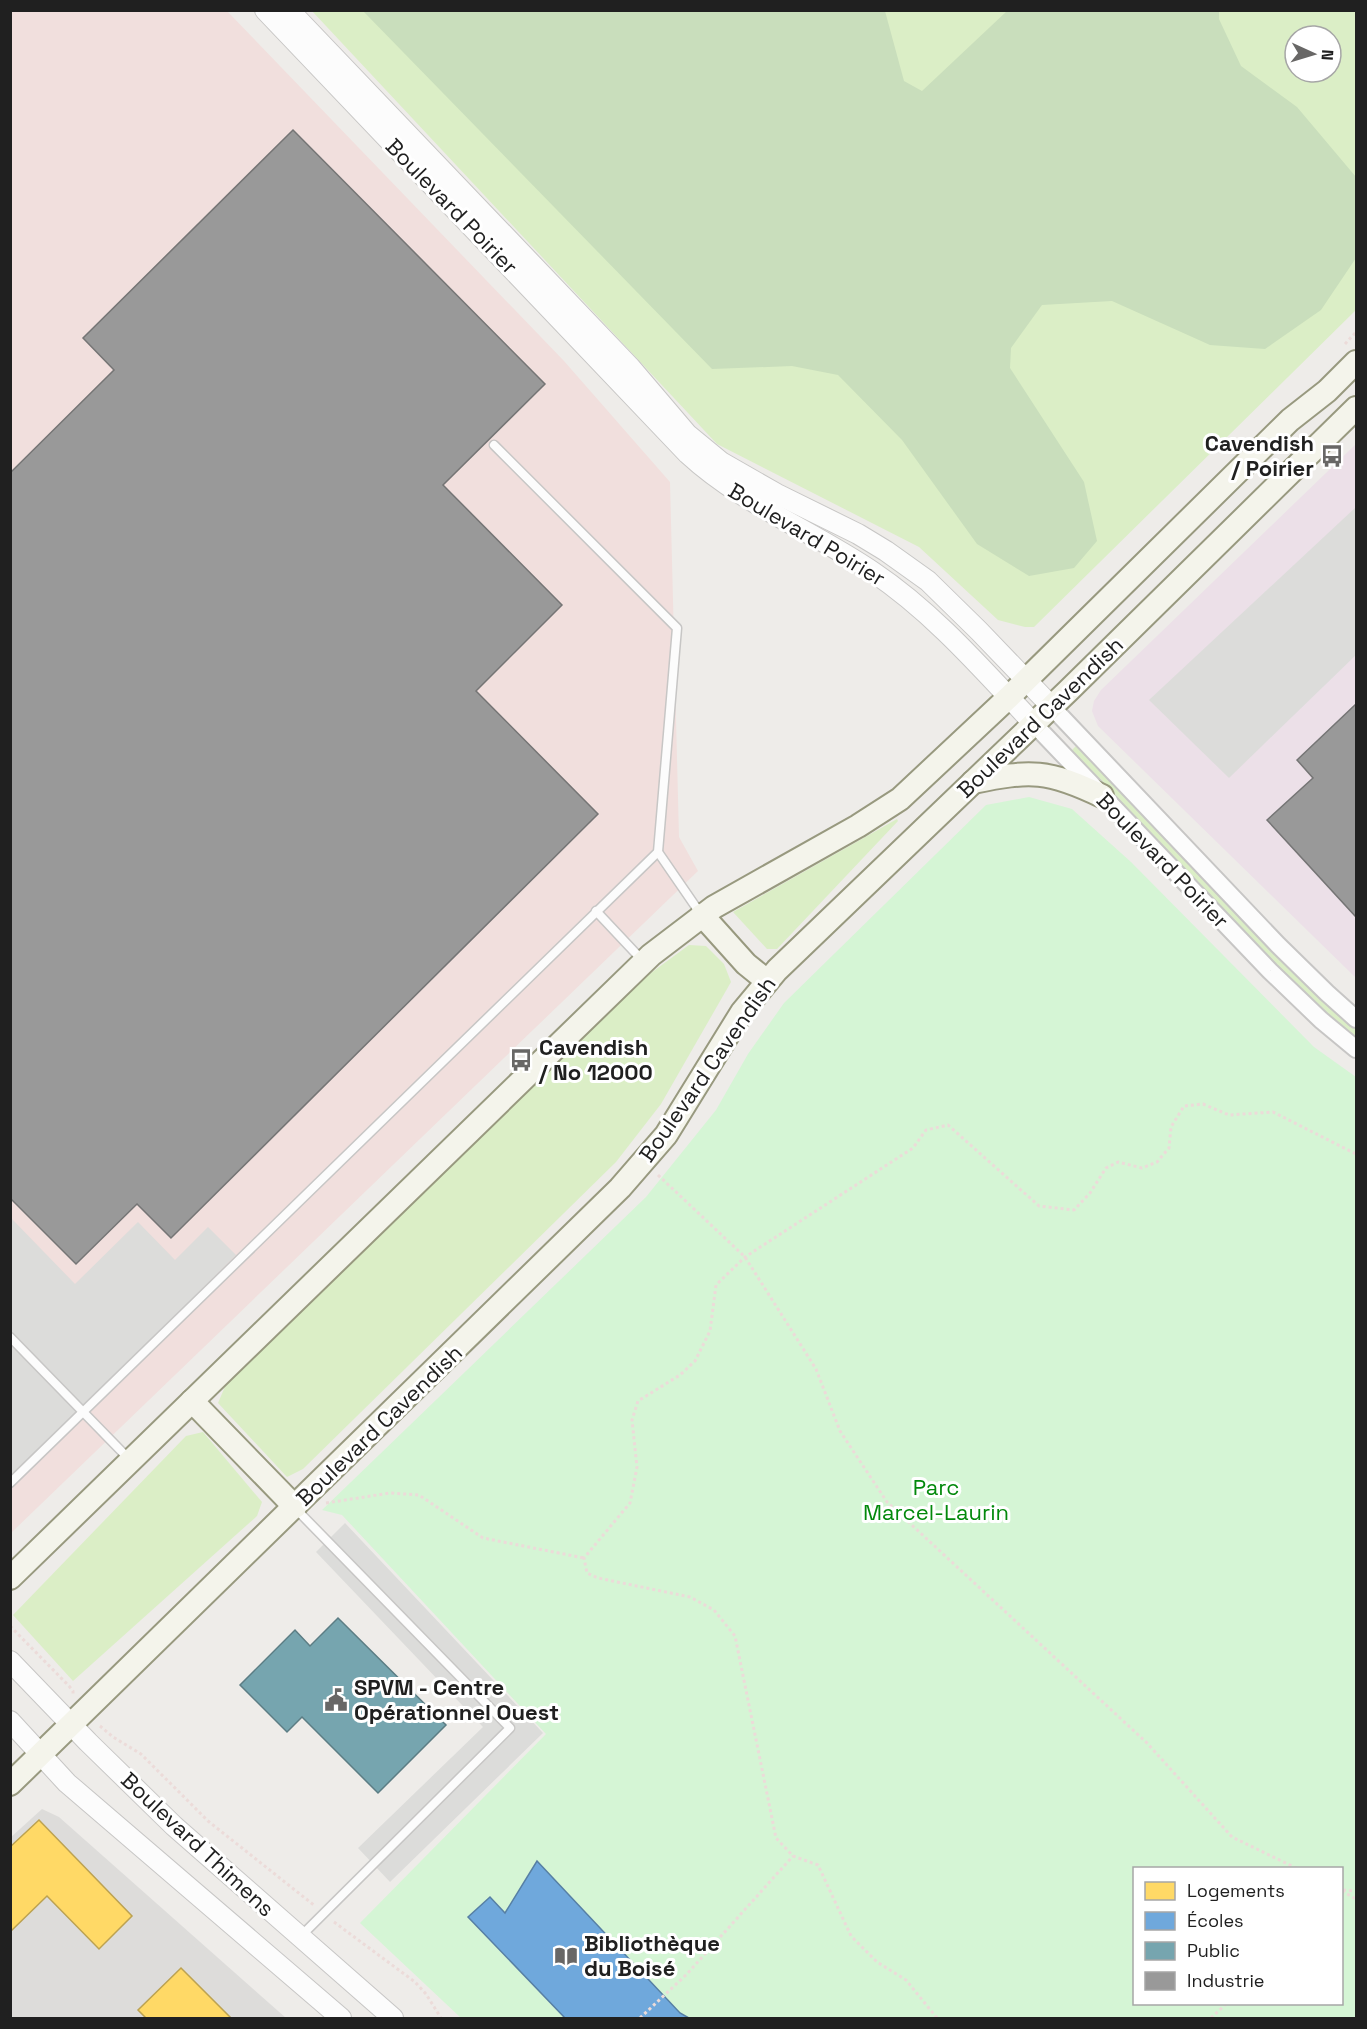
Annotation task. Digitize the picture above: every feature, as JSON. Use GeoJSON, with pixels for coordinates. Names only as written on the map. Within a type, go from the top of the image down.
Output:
{"type":"FeatureCollection","features":[{"type":"Feature","properties":{"kind":"main road","name":"Boulevard Cavendish"},"geometry":{"type":"LineString","coordinates":[[10,1578],[643,961],[702,915],[894,804],[1009,697],[1290,420],[1356,362]]}},
{"type":"Feature","properties":{"kind":"main road"},"geometry":{"type":"LineString","coordinates":[[1312,403],[1337,428]]}},
{"type":"Feature","properties":{"kind":"main road","name":"Boulevard Cavendish"},"geometry":{"type":"LineString","coordinates":[[10,1784],[583,1225],[642,1163],[679,1116],[742,1012],[767,981],[1356,408]]}},
{"type":"Feature","properties":{"kind":"main road"},"geometry":{"type":"LineString","coordinates":[[972,782],[1012,774],[1040,773],[1068,781],[1102,796]]}},
{"type":"Feature","properties":{"kind":"main road"},"geometry":{"type":"LineString","coordinates":[[702,915],[746,964],[767,981]]}},
{"type":"Feature","properties":{"kind":"main road"},"geometry":{"type":"LineString","coordinates":[[192,1401],[295,1507]]}},
{"type":"Feature","properties":{"kind":"street","name":"Boulevard Poirier"},"geometry":{"type":"LineString","coordinates":[[266,10],[692,458],[732,489],[828,542],[891,585],[935,622],[1270,971],[1321,1020],[1356,1049]]}},
{"type":"Feature","properties":{"kind":"street","name":"Boulevard Poirier"},"geometry":{"type":"LineString","coordinates":[[289,10],[630,367],[676,422],[698,444],[748,479],[858,534],[914,570],[942,594],[1270,937],[1356,1019]]}},
{"type":"Feature","properties":{"kind":"street","name":"Boulevard Thimens"},"geometry":{"type":"LineString","coordinates":[[10,1660],[174,1826],[393,2019]]}},
{"type":"Feature","properties":{"kind":"street","name":"Boulevard Thimens"},"geometry":{"type":"LineString","coordinates":[[10,1721],[67,1783],[341,2019]]}},
{"type":"Feature","properties":{"kind":"lane"},"geometry":{"type":"LineString","coordinates":[[494,445],[677,628],[658,852],[702,915]]}},
{"type":"Feature","properties":{"kind":"lane"},"geometry":{"type":"LineString","coordinates":[[10,1483],[658,852]]}},
{"type":"Feature","properties":{"kind":"lane"},"geometry":{"type":"LineString","coordinates":[[596,911],[643,961]]}},
{"type":"Feature","properties":{"kind":"lane"},"geometry":{"type":"LineString","coordinates":[[10,1337],[84,1410],[131,1461]]}},
{"type":"Feature","properties":{"kind":"lane"},"geometry":{"type":"LineString","coordinates":[[295,1507],[510,1728],[300,1937]]}},
{"type":"Feature","properties":{"kind":"path"},"geometry":{"type":"LineString","coordinates":[[584,1558],[630,1503],[637,1467],[632,1420],[638,1401],[680,1375],[695,1361],[710,1331],[716,1285],[745,1257],[913,1148],[926,1130],[948,1125],[1039,1206],[1074,1210],[1090,1193],[1106,1168],[1119,1162],[1142,1167],[1157,1162],[1169,1148],[1171,1127],[1184,1106],[1203,1104],[1229,1115],[1273,1112],[1356,1154]]}},
{"type":"Feature","properties":{"kind":"path"},"geometry":{"type":"LineString","coordinates":[[657,1174],[745,1257],[816,1369],[840,1431],[887,1502],[1147,1743],[1232,1837],[1292,1867]]}},
{"type":"Feature","properties":{"kind":"path"},"geometry":{"type":"LineString","coordinates":[[295,1507],[390,1493],[419,1495],[483,1538],[584,1558]]}},
{"type":"Feature","properties":{"kind":"path"},"geometry":{"type":"LineString","coordinates":[[584,1558],[588,1573],[598,1578],[690,1597],[714,1610],[735,1636],[776,1838],[792,1856],[818,1865],[851,1936],[877,1962],[906,1980],[937,2019]]}},
{"type":"Feature","properties":{"kind":"path"},"geometry":{"type":"LineString","coordinates":[[10,1626],[69,1686],[73,1691],[73,1697]]}},
{"type":"Feature","properties":{"kind":"path","name":"Boulevard Thimens"},"geometry":{"type":"LineString","coordinates":[[104,1728],[113,1737],[141,1754],[208,1821],[315,1906]]}},
{"type":"Feature","properties":{"kind":"path"},"geometry":{"type":"LineString","coordinates":[[640,2019],[687,1974],[792,1856]]}},
{"type":"Feature","properties":{"kind":"path"},"geometry":{"type":"LineString","coordinates":[[332,1920],[415,1982],[423,1990],[441,2019]]}},
{"type":"Feature","properties":{"kind":"path"},"geometry":{"type":"LineString","coordinates":[[1211,2019],[1225,2005]]}},
{"type":"Feature","properties":{"kind":"shaded area"},"geometry":{"type":"Polygon","coordinates":[[[11,11],[227,11],[564,361],[670,482],[679,837],[698,871],[11,1533],[11,11]]]}},
{"type":"Feature","properties":{"kind":"shaded area"},"geometry":{"type":"Polygon","coordinates":[[[1356,444],[1356,978],[1098,726],[1092,711],[1094,701],[1101,690],[1356,444]]]}},
{"type":"Feature","properties":{"kind":"shaded area"},"geometry":{"type":"Polygon","coordinates":[[[1356,507],[1356,655],[1229,778],[1149,700],[1356,507]]]}},
{"type":"Feature","properties":{"kind":"shaded area"},"geometry":{"type":"Polygon","coordinates":[[[11,1218],[75,1284],[138,1222],[175,1260],[208,1227],[236,1255],[11,1479],[11,1218]]]}},
{"type":"Feature","properties":{"kind":"shaded area"},"geometry":{"type":"Polygon","coordinates":[[[345,1523],[543,1733],[390,1882],[358,1848],[483,1727],[316,1552],[345,1523]]]}},
{"type":"Feature","properties":{"kind":"shaded area"},"geometry":{"type":"Polygon","coordinates":[[[42,1809],[59,1817],[286,2018],[11,2018],[10,1838],[42,1809]]]}},
{"type":"Feature","properties":{"kind":"green space"},"geometry":{"type":"Polygon","coordinates":[[[312,11],[1356,11],[1356,310],[1034,627],[998,620],[919,547],[717,444],[312,11]]]}},
{"type":"Feature","properties":{"kind":"green space"},"geometry":{"type":"Polygon","coordinates":[[[363,11],[885,11],[904,81],[922,91],[1007,11],[1219,11],[1219,19],[1241,66],[1297,107],[1356,177],[1356,258],[1321,310],[1265,349],[1210,345],[1112,301],[1042,305],[1011,348],[1010,368],[1084,482],[1097,541],[1074,568],[1029,576],[977,544],[902,440],[838,375],[792,366],[712,369],[363,11]]]}},
{"type":"Feature","properties":{"kind":"green space"},"geometry":{"type":"Polygon","coordinates":[[[1078,744],[1356,1026],[1353,1038],[1315,1006],[1069,753],[1078,744]]]}},
{"type":"Feature","properties":{"kind":"green space","name":"Parc Marcel-Laurin"},"geometry":{"type":"Polygon","coordinates":[[[1029,797],[1072,809],[1131,862],[1314,1047],[1356,1077],[1356,2017],[461,2018],[360,1923],[546,1734],[342,1515],[322,1510],[646,1197],[716,1110],[748,1054],[784,1003],[986,805],[1029,797]]]}},
{"type":"Feature","properties":{"kind":"green space"},"geometry":{"type":"Polygon","coordinates":[[[897,819],[898,821],[777,949],[767,949],[733,912],[897,819]]]}},
{"type":"Feature","properties":{"kind":"green space"},"geometry":{"type":"Polygon","coordinates":[[[689,945],[706,946],[724,964],[731,982],[661,1104],[616,1162],[303,1469],[287,1477],[218,1403],[227,1382],[640,981],[689,945]]]}},
{"type":"Feature","properties":{"kind":"green space"},"geometry":{"type":"Polygon","coordinates":[[[203,1432],[262,1502],[257,1516],[73,1681],[13,1615],[186,1436],[203,1432]]]}},
{"type":"Feature","properties":{"kind":"building: Logements"},"geometry":{"type":"Polygon","coordinates":[[[39,1820],[132,1916],[99,1949],[47,1896],[10,1932],[10,1847],[39,1820]]]}},
{"type":"Feature","properties":{"kind":"building: Logements"},"geometry":{"type":"Polygon","coordinates":[[[181,1968],[231,2018],[146,2018],[138,2010],[181,1968]]]}},
{"type":"Feature","properties":{"kind":"building: Écoles","name":"Bibliothèque du Boisé"},"geometry":{"type":"Polygon","coordinates":[[[537,1861],[680,2013],[689,2018],[565,2018],[468,1917],[490,1897],[505,1913],[537,1861]]]}},
{"type":"Feature","properties":{"kind":"building: Public"},"geometry":{"type":"Polygon","coordinates":[[[338,1618],[446,1725],[378,1793],[302,1717],[287,1732],[240,1685],[295,1630],[310,1646],[338,1618]]]}},
{"type":"Feature","properties":{"kind":"building: Industrie"},"geometry":{"type":"Polygon","coordinates":[[[293,130],[545,384],[443,485],[562,605],[476,691],[598,814],[171,1238],[137,1204],[76,1264],[10,1198],[10,473],[114,370],[83,338],[293,130]]]}},
{"type":"Feature","properties":{"kind":"building: Industrie"},"geometry":{"type":"Polygon","coordinates":[[[1356,704],[1356,917],[1267,820],[1313,778],[1297,760],[1356,704]]]}},
{"type":"Feature","properties":{"kind":"place","name":"Cavendish / Poirier"},"geometry":{"type":"Point","coordinates":[1332,456]}},
{"type":"Feature","properties":{"kind":"place","name":"Cavendish / No 12000"},"geometry":{"type":"Point","coordinates":[521,1060]}},
{"type":"Feature","properties":{"kind":"place","name":"SPVM - Centre Opérationnel Ouest"},"geometry":{"type":"Point","coordinates":[336,1700]}},
{"type":"Feature","properties":{"kind":"place","name":"Bibliothèque du Boisé"},"geometry":{"type":"Point","coordinates":[566,1956]}}]}
